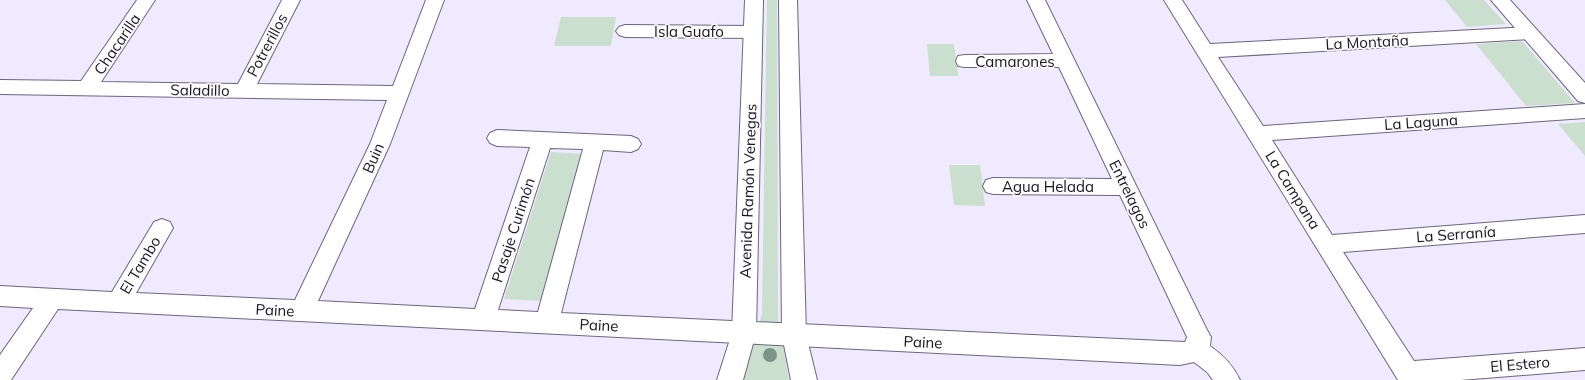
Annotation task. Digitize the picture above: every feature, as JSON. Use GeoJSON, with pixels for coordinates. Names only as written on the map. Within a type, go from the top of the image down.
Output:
{"type":"FeatureCollection","features":[{"type":"Feature","properties":{"kind":"street","name":"Chacarilla"},"geometry":{"type":"LineString","coordinates":[[87,88],[146,0]]}},
{"type":"Feature","properties":{"kind":"street","name":"Potrerillos"},"geometry":{"type":"LineString","coordinates":[[244,90],[291,0]]}},
{"type":"Feature","properties":{"kind":"street","name":"Buin"},"geometry":{"type":"LineString","coordinates":[[302,311],[364,179],[400,93],[435,0]]}},
{"type":"Feature","properties":{"kind":"street","name":"Avenida Ramón Venegas"},"geometry":{"type":"LineString","coordinates":[[730,380],[744,333],[754,0]]}},
{"type":"Feature","properties":{"kind":"street"},"geometry":{"type":"LineString","coordinates":[[788,0],[794,335],[804,380]]}},
{"type":"Feature","properties":{"kind":"street","name":"Entrelagos"},"geometry":{"type":"LineString","coordinates":[[1036,0],[1198,337],[1196,349]]}},
{"type":"Feature","properties":{"kind":"street","name":"La Campana"},"geometry":{"type":"LineString","coordinates":[[1173,0],[1410,377]]}},
{"type":"Feature","properties":{"kind":"street"},"geometry":{"type":"LineString","coordinates":[[1500,0],[1585,96]]}},
{"type":"Feature","properties":{"kind":"street","name":"Isla Guafo"},"geometry":{"type":"LineString","coordinates":[[625,31],[753,32]]}},
{"type":"Feature","properties":{"kind":"street","name":"La Montaña"},"geometry":{"type":"LineString","coordinates":[[1206,51],[1529,32]]}},
{"type":"Feature","properties":{"kind":"street","name":"Camarones"},"geometry":{"type":"LineString","coordinates":[[965,61],[1065,60]]}},
{"type":"Feature","properties":{"kind":"street","name":"Saladillo"},"geometry":{"type":"LineString","coordinates":[[0,87],[400,93]]}},
{"type":"Feature","properties":{"kind":"street","name":"La Laguna"},"geometry":{"type":"LineString","coordinates":[[1258,134],[1585,111]]}},
{"type":"Feature","properties":{"kind":"street"},"geometry":{"type":"LineString","coordinates":[[497,138],[631,144]]}},
{"type":"Feature","properties":{"kind":"street","name":"Pasaje Curimón"},"geometry":{"type":"LineString","coordinates":[[483,320],[542,140]]}},
{"type":"Feature","properties":{"kind":"street"},"geometry":{"type":"LineString","coordinates":[[547,323],[595,142]]}},
{"type":"Feature","properties":{"kind":"street","name":"Agua Helada"},"geometry":{"type":"LineString","coordinates":[[993,186],[1126,187]]}},
{"type":"Feature","properties":{"kind":"street","name":"La Serranía"},"geometry":{"type":"LineString","coordinates":[[1327,244],[1585,224]]}},
{"type":"Feature","properties":{"kind":"street","name":"El Tambo"},"geometry":{"type":"LineString","coordinates":[[118,302],[162,228]]}},
{"type":"Feature","properties":{"kind":"street","name":"Paine"},"geometry":{"type":"LineString","coordinates":[[0,296],[1180,354],[1186,354],[1196,349]]}},
{"type":"Feature","properties":{"kind":"street"},"geometry":{"type":"LineString","coordinates":[[0,376],[52,298]]}},
{"type":"Feature","properties":{"kind":"street"},"geometry":{"type":"LineString","coordinates":[[1196,349],[1216,364],[1228,380]]}},
{"type":"Feature","properties":{"kind":"street","name":"El Estero"},"geometry":{"type":"LineString","coordinates":[[1410,377],[1585,359]]}},
{"type":"Feature","properties":{"kind":"green space"},"geometry":{"type":"Polygon","coordinates":[[[767,0],[777,0],[778,317],[789,380],[742,380],[762,314],[767,0]]]}},
{"type":"Feature","properties":{"kind":"green space"},"geometry":{"type":"Polygon","coordinates":[[[1445,0],[1484,0],[1506,24],[1467,27],[1445,0]]]}},
{"type":"Feature","properties":{"kind":"green space"},"geometry":{"type":"Polygon","coordinates":[[[561,17],[616,17],[611,46],[554,46],[561,17]]]}},
{"type":"Feature","properties":{"kind":"green space"},"geometry":{"type":"Polygon","coordinates":[[[1522,41],[1575,103],[1526,106],[1476,44],[1522,41]]]}},
{"type":"Feature","properties":{"kind":"green space"},"geometry":{"type":"Polygon","coordinates":[[[927,44],[954,44],[958,76],[930,76],[927,44]]]}},
{"type":"Feature","properties":{"kind":"green space"},"geometry":{"type":"Polygon","coordinates":[[[1585,122],[1585,156],[1558,124],[1585,122]]]}},
{"type":"Feature","properties":{"kind":"green space"},"geometry":{"type":"Polygon","coordinates":[[[551,152],[584,154],[541,301],[504,299],[551,152]]]}},
{"type":"Feature","properties":{"kind":"green space"},"geometry":{"type":"Polygon","coordinates":[[[949,165],[980,165],[985,206],[954,205],[949,165]]]}}]}
